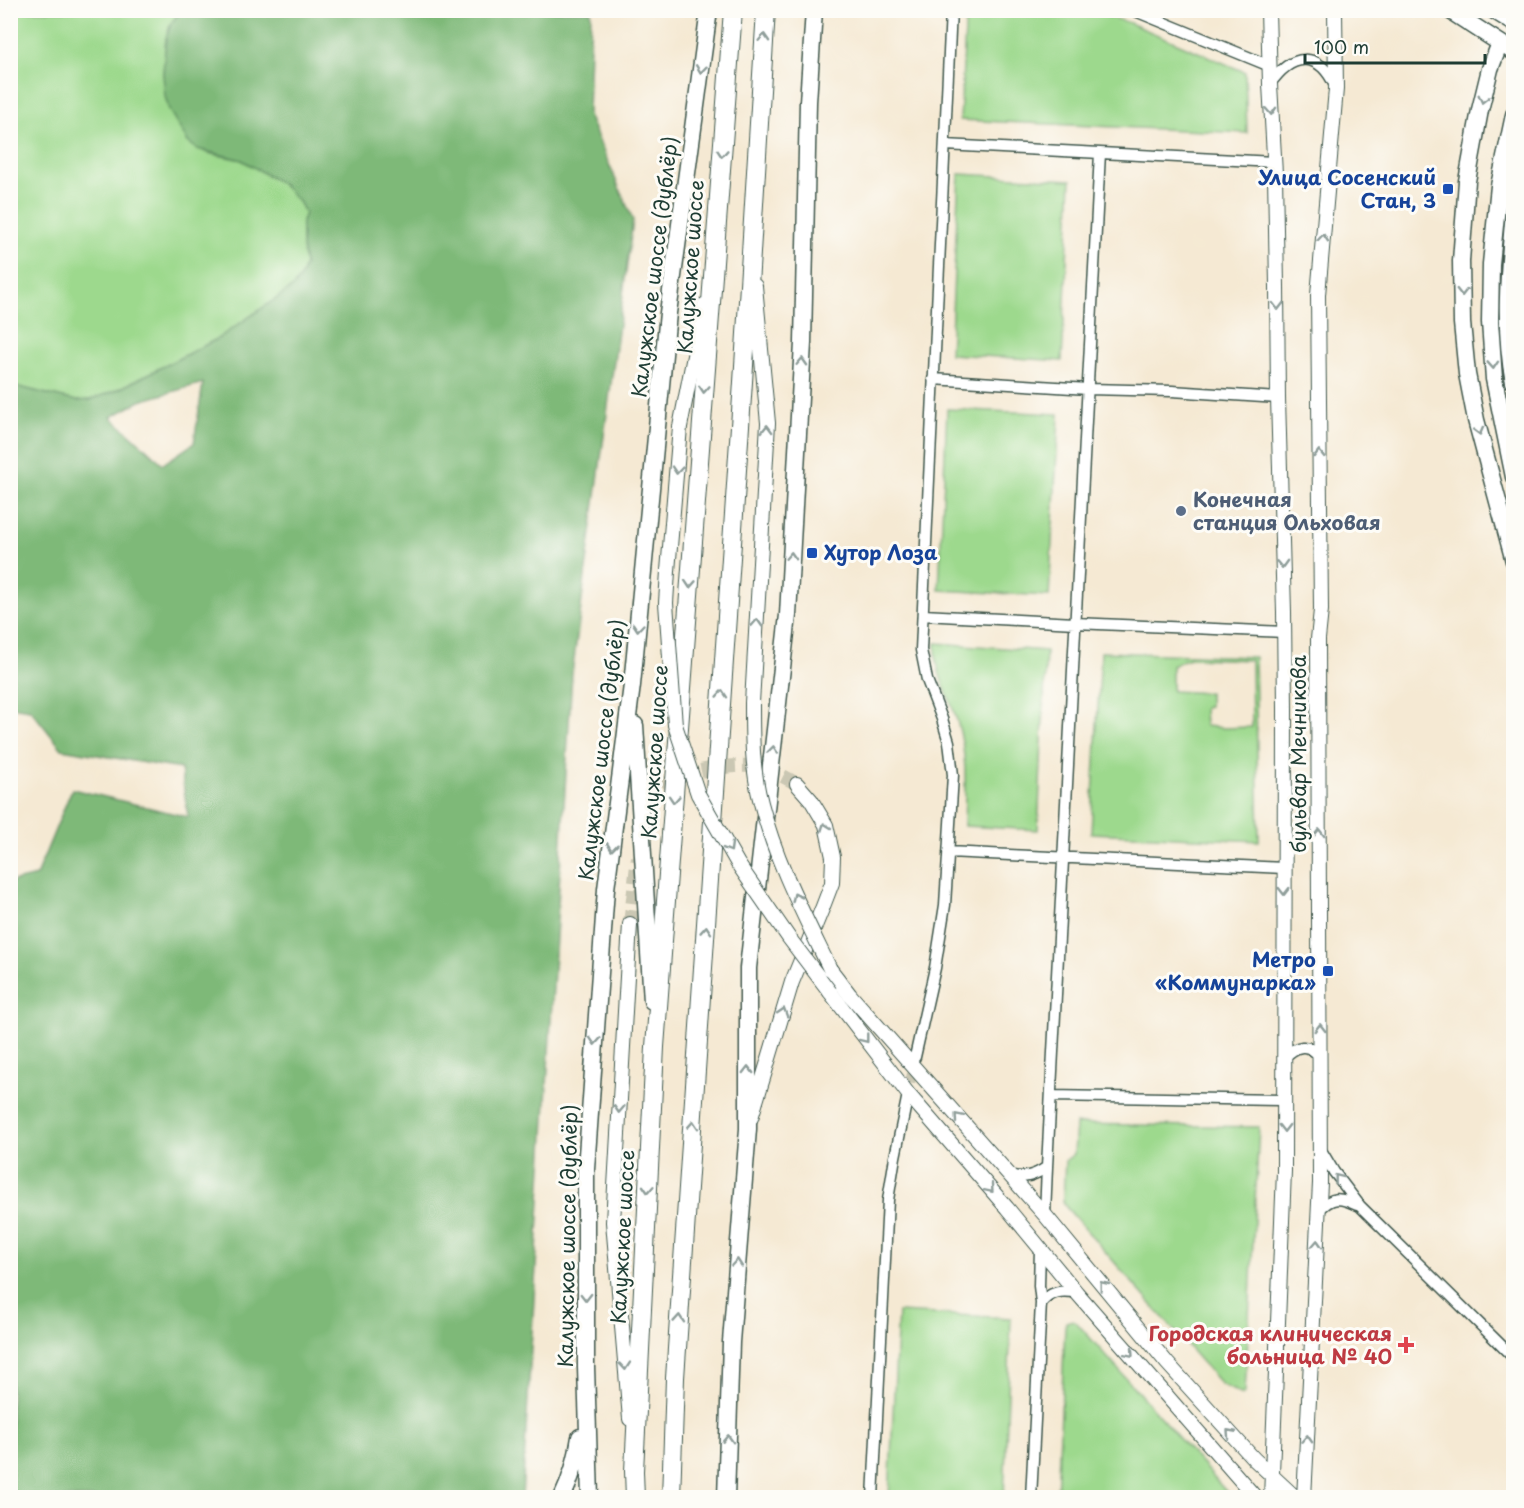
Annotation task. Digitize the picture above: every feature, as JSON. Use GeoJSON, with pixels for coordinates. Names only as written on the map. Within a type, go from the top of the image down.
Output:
{"type":"FeatureCollection","features":[{"type":"Feature","properties":{"kind":"highway","name":"Калужское шоссе"},"geometry":{"type":"LineString","coordinates":[[635,1497],[634,1471],[655,1047],[733,10]]}},
{"type":"Feature","properties":{"kind":"highway"},"geometry":{"type":"LineString","coordinates":[[671,1497],[676,1366],[766,10]]}},
{"type":"Feature","properties":{"kind":"main road","name":"Калужское шоссе (дублёр)"},"geometry":{"type":"LineString","coordinates":[[590,1497],[586,1367],[587,1157],[606,889],[633,685],[668,313],[709,10]]}},
{"type":"Feature","properties":{"kind":"main road"},"geometry":{"type":"LineString","coordinates":[[726,1497],[731,1342],[748,1129],[748,968],[788,615],[803,342],[808,102],[814,10]]}},
{"type":"Feature","properties":{"kind":"main road"},"geometry":{"type":"LineString","coordinates":[[1449,10],[1507,47],[1490,69],[1483,100],[1467,181],[1461,261],[1462,324],[1467,374],[1476,420],[1514,561]]}},
{"type":"Feature","properties":{"kind":"main road"},"geometry":{"type":"LineString","coordinates":[[1493,10],[1512,20]]}},
{"type":"Feature","properties":{"kind":"main road"},"geometry":{"type":"LineString","coordinates":[[1514,115],[1499,186],[1491,264],[1490,322],[1494,379],[1514,477]]}},
{"type":"Feature","properties":{"kind":"main road"},"geometry":{"type":"LineString","coordinates":[[1514,212],[1509,265],[1508,321],[1514,382]]}},
{"type":"Feature","properties":{"kind":"main road"},"geometry":{"type":"LineString","coordinates":[[633,685],[655,1047]]}},
{"type":"Feature","properties":{"kind":"main road"},"geometry":{"type":"LineString","coordinates":[[562,1497],[578,1457],[586,1367]]}},
{"type":"Feature","properties":{"kind":"street"},"geometry":{"type":"LineString","coordinates":[[915,1057],[935,968],[945,905],[953,775],[946,730],[924,669],[921,650],[951,10]]}},
{"type":"Feature","properties":{"kind":"street"},"geometry":{"type":"LineString","coordinates":[[1133,10],[1250,60],[1270,66]]}},
{"type":"Feature","properties":{"kind":"street","name":"бульвар Мечникова"},"geometry":{"type":"LineString","coordinates":[[1268,10],[1278,291],[1278,398],[1284,632],[1284,1171],[1271,1497]]}},
{"type":"Feature","properties":{"kind":"street","name":"бульвар Мечникова"},"geometry":{"type":"LineString","coordinates":[[1304,1497],[1319,1210],[1320,1148],[1318,639],[1321,610],[1318,295],[1336,89],[1335,10]]}},
{"type":"Feature","properties":{"kind":"street"},"geometry":{"type":"LineString","coordinates":[[1507,47],[1512,20]]}},
{"type":"Feature","properties":{"kind":"street"},"geometry":{"type":"LineString","coordinates":[[1270,84],[1287,66],[1299,60],[1310,60],[1329,74],[1336,89]]}},
{"type":"Feature","properties":{"kind":"street"},"geometry":{"type":"LineString","coordinates":[[945,145],[1274,162]]}},
{"type":"Feature","properties":{"kind":"street"},"geometry":{"type":"LineString","coordinates":[[1046,1215],[1050,1096],[1100,153]]}},
{"type":"Feature","properties":{"kind":"street"},"geometry":{"type":"LineString","coordinates":[[752,243],[768,423],[752,703],[753,755],[760,803],[780,864],[830,969],[850,995],[1046,1215],[1167,1363],[1254,1459],[1296,1497]]}},
{"type":"Feature","properties":{"kind":"street"},"geometry":{"type":"LineString","coordinates":[[715,247],[680,427],[666,603],[675,725],[698,794],[738,864],[789,938],[909,1095],[1077,1293],[1257,1497]]}},
{"type":"Feature","properties":{"kind":"street"},"geometry":{"type":"LineString","coordinates":[[933,379],[1278,398]]}},
{"type":"Feature","properties":{"kind":"street"},"geometry":{"type":"LineString","coordinates":[[923,615],[1284,632]]}},
{"type":"Feature","properties":{"kind":"street"},"geometry":{"type":"LineString","coordinates":[[748,1129],[792,982],[831,883],[833,857],[826,825],[811,800],[797,784]]}},
{"type":"Feature","properties":{"kind":"street"},"geometry":{"type":"LineString","coordinates":[[948,852],[1284,868]]}},
{"type":"Feature","properties":{"kind":"street"},"geometry":{"type":"LineString","coordinates":[[630,924],[613,1221],[634,1471]]}},
{"type":"Feature","properties":{"kind":"street"},"geometry":{"type":"LineString","coordinates":[[1284,1058],[1292,1050],[1302,1047],[1312,1049],[1320,1057]]}},
{"type":"Feature","properties":{"kind":"street"},"geometry":{"type":"LineString","coordinates":[[1050,1096],[1284,1100]]}},
{"type":"Feature","properties":{"kind":"street"},"geometry":{"type":"LineString","coordinates":[[873,1497],[888,1200],[907,1098]]}},
{"type":"Feature","properties":{"kind":"street"},"geometry":{"type":"LineString","coordinates":[[1320,1148],[1334,1172],[1360,1206],[1511,1351]]}},
{"type":"Feature","properties":{"kind":"street"},"geometry":{"type":"LineString","coordinates":[[1011,1176],[1033,1176],[1047,1167]]}},
{"type":"Feature","properties":{"kind":"street"},"geometry":{"type":"LineString","coordinates":[[1319,1210],[1327,1201],[1335,1199],[1347,1200],[1360,1206]]}},
{"type":"Feature","properties":{"kind":"street"},"geometry":{"type":"LineString","coordinates":[[1031,1497],[1041,1303],[1040,1249]]}},
{"type":"Feature","properties":{"kind":"street"},"geometry":{"type":"LineString","coordinates":[[1041,1303],[1050,1295],[1059,1292],[1077,1293]]}},
{"type":"Feature","properties":{"kind":"green space"},"geometry":{"type":"Polygon","coordinates":[[[11,11],[181,11],[171,23],[166,38],[163,74],[179,126],[188,142],[207,153],[242,160],[282,184],[300,203],[305,213],[302,222],[302,245],[305,265],[293,287],[217,339],[115,391],[90,400],[77,401],[11,385],[11,11]]]}},
{"type":"Feature","properties":{"kind":"green space"},"geometry":{"type":"Polygon","coordinates":[[[181,11],[591,11],[588,115],[633,220],[572,674],[522,1497],[33,1498],[11,1491],[11,882],[36,876],[72,789],[188,817],[181,769],[62,749],[30,709],[11,706],[11,385],[77,401],[90,400],[115,391],[217,339],[293,287],[305,265],[302,222],[305,213],[300,203],[282,184],[242,160],[197,149],[188,142],[169,110],[163,74],[166,38],[171,23],[181,11]],[[203,383],[140,401],[111,417],[163,464],[194,443],[203,383]]]}},
{"type":"Feature","properties":{"kind":"green space"},"geometry":{"type":"Polygon","coordinates":[[[966,11],[1090,11],[1130,23],[1245,72],[1247,133],[960,120],[966,11]]]}},
{"type":"Feature","properties":{"kind":"green space"},"geometry":{"type":"Polygon","coordinates":[[[959,174],[1071,180],[1062,361],[950,354],[959,174]]]}},
{"type":"Feature","properties":{"kind":"green space"},"geometry":{"type":"Polygon","coordinates":[[[947,409],[1059,414],[1049,596],[939,590],[947,409]]]}},
{"type":"Feature","properties":{"kind":"green space"},"geometry":{"type":"Polygon","coordinates":[[[936,643],[1046,651],[1038,830],[964,826],[963,749],[955,713],[937,665],[936,643]]]}},
{"type":"Feature","properties":{"kind":"green space"},"geometry":{"type":"Polygon","coordinates":[[[1101,652],[1255,657],[1259,841],[1091,833],[1101,652]],[[1191,658],[1184,660],[1172,666],[1172,691],[1209,693],[1209,706],[1204,708],[1205,726],[1252,727],[1251,660],[1191,658]]]}},
{"type":"Feature","properties":{"kind":"green space"},"geometry":{"type":"Polygon","coordinates":[[[1076,1124],[1259,1127],[1245,1393],[1243,1395],[1222,1385],[1066,1207],[1063,1201],[1065,1161],[1074,1154],[1076,1124]]]}},
{"type":"Feature","properties":{"kind":"green space"},"geometry":{"type":"Polygon","coordinates":[[[898,1312],[1011,1318],[1004,1497],[889,1497],[898,1312]]]}},
{"type":"Feature","properties":{"kind":"green space"},"geometry":{"type":"Polygon","coordinates":[[[1073,1320],[1231,1497],[1057,1497],[1065,1327],[1066,1322],[1073,1320]]]}},
{"type":"Feature","properties":{"kind":"tunnel"},"geometry":{"type":"LineString","coordinates":[[643,823],[646,810],[658,792],[669,782],[693,773],[716,768],[749,766],[768,770],[797,784]]}},
{"type":"Feature","properties":{"kind":"tunnel"},"geometry":{"type":"LineString","coordinates":[[630,924],[638,857]]}},
{"type":"Feature","properties":{"kind":"tunnel"},"geometry":{"type":"LineString","coordinates":[[907,1098],[914,1063]]}},
{"type":"Feature","properties":{"kind":"place","name":"Улица Сосенский Стан, 3"},"geometry":{"type":"Point","coordinates":[1448,189]}},
{"type":"Feature","properties":{"kind":"place","name":"Конечная станция Ольховая"},"geometry":{"type":"Point","coordinates":[1181,511]}},
{"type":"Feature","properties":{"kind":"place","name":"Хутор Лоза"},"geometry":{"type":"Point","coordinates":[812,553]}},
{"type":"Feature","properties":{"kind":"place","name":"Метро «Коммунарка»"},"geometry":{"type":"Point","coordinates":[1328,971]}},
{"type":"Feature","properties":{"kind":"place","name":"Городская клиническая больница № 40"},"geometry":{"type":"Point","coordinates":[1406,1345]}}]}
